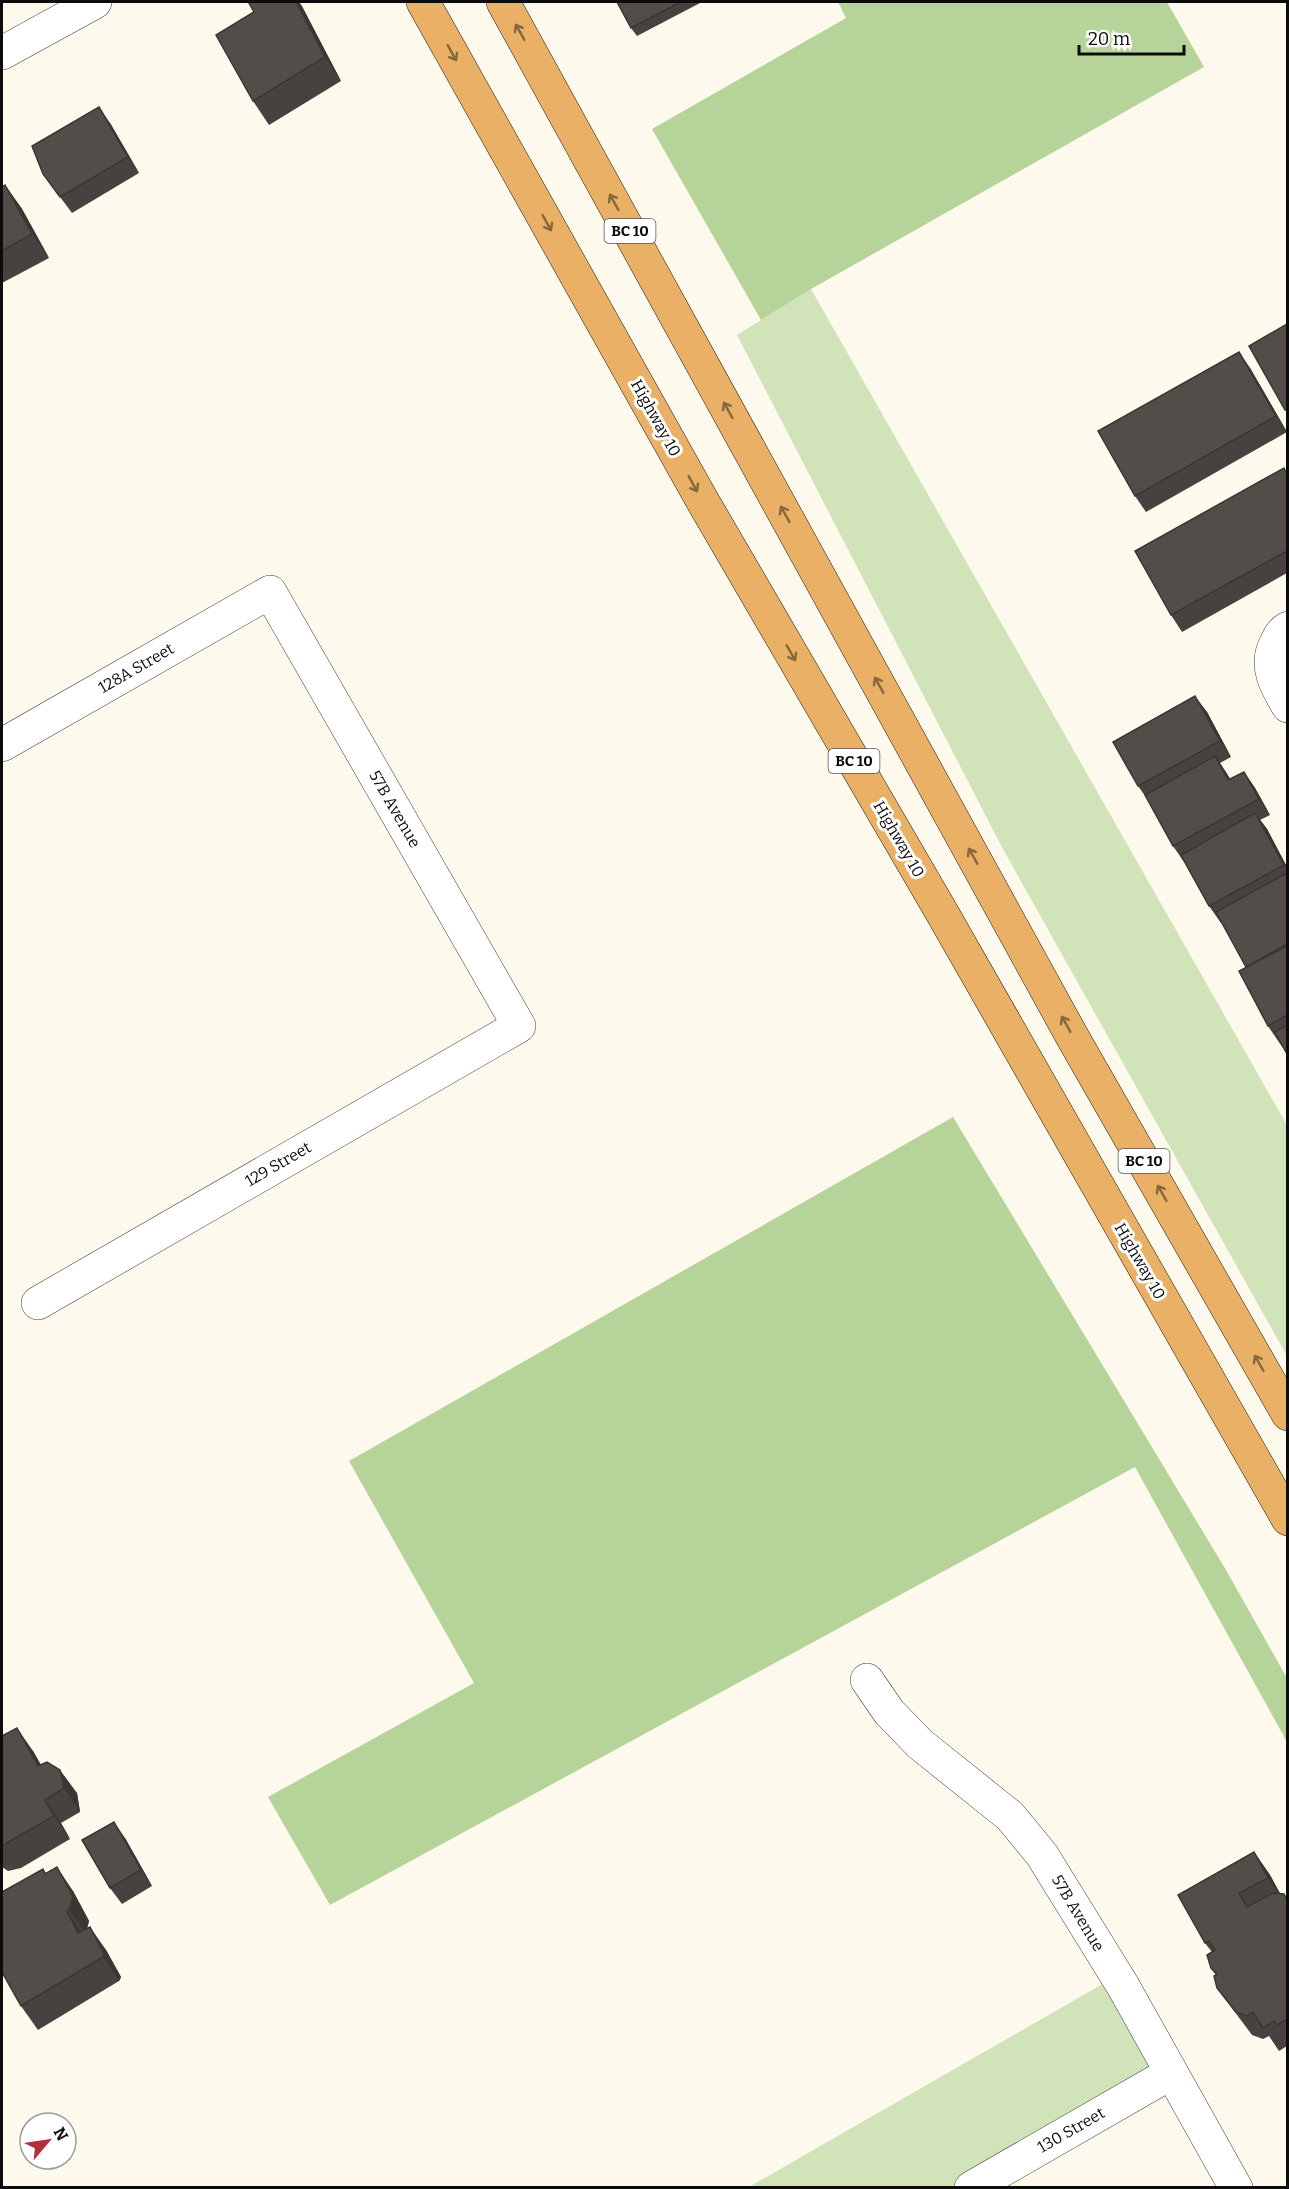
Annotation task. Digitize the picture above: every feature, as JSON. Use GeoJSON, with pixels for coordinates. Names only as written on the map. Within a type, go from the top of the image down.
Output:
{"type":"FeatureCollection","features":[{"type":"Feature","properties":{"kind":"highway","name":"Highway 10"},"geometry":{"type":"LineString","coordinates":[[423,2],[702,500],[941,910],[1287,1519]]}},
{"type":"Feature","properties":{"kind":"highway","name":"BC 10"},"geometry":{"type":"LineString","coordinates":[[503,2],[1068,1028],[1287,1414]]}},
{"type":"Feature","properties":{"kind":"street"},"geometry":{"type":"LineString","coordinates":[[2,54],[95,2]]}},
{"type":"Feature","properties":{"kind":"street","name":"128A Street"},"geometry":{"type":"LineString","coordinates":[[2,745],[270,592]]}},
{"type":"Feature","properties":{"kind":"street","name":"57B Avenue"},"geometry":{"type":"LineString","coordinates":[[270,592],[519,1026]]}},
{"type":"Feature","properties":{"kind":"street"},"geometry":{"type":"LineString","coordinates":[[1285,630],[1271,653],[1271,678],[1287,706]]}},
{"type":"Feature","properties":{"kind":"street","name":"129 Street"},"geometry":{"type":"LineString","coordinates":[[38,1303],[519,1026]]}},
{"type":"Feature","properties":{"kind":"street","name":"57B Avenue"},"geometry":{"type":"LineString","coordinates":[[867,1680],[889,1712],[921,1744],[1010,1816],[1042,1855],[1122,1986],[1236,2187]]}},
{"type":"Feature","properties":{"kind":"street","name":"130 Street"},"geometry":{"type":"LineString","coordinates":[[971,2187],[1171,2073]]}},
{"type":"Feature","properties":{"kind":"green space"},"geometry":{"type":"Polygon","coordinates":[[[838,2],[1167,2],[1204,67],[811,289],[761,320],[652,129],[846,18],[838,2]]]}},
{"type":"Feature","properties":{"kind":"green space"},"geometry":{"type":"Polygon","coordinates":[[[811,289],[1287,1125],[1287,1356],[1004,851],[737,335],[811,289]]]}},
{"type":"Feature","properties":{"kind":"green space"},"geometry":{"type":"Polygon","coordinates":[[[953,1117],[1226,1570],[1287,1678],[1287,1742],[1135,1467],[330,1905],[268,1797],[474,1683],[349,1461],[953,1117]]]}},
{"type":"Feature","properties":{"kind":"green space"},"geometry":{"type":"Polygon","coordinates":[[[1106,1982],[1155,2071],[965,2187],[747,2188],[1106,1982]]]}},
{"type":"Feature","properties":{"kind":"building"},"geometry":{"type":"Polygon","coordinates":[[[296,2],[325,57],[253,101],[216,35],[254,12],[249,3],[296,2]]]}},
{"type":"Feature","properties":{"kind":"building"},"geometry":{"type":"Polygon","coordinates":[[[617,2],[681,2],[631,28],[617,2]]]}},
{"type":"Feature","properties":{"kind":"building"},"geometry":{"type":"Polygon","coordinates":[[[99,107],[128,157],[60,197],[43,174],[32,146],[99,107]]]}},
{"type":"Feature","properties":{"kind":"building"},"geometry":{"type":"Polygon","coordinates":[[[5,185],[32,234],[2,251],[2,187],[5,185]]]}},
{"type":"Feature","properties":{"kind":"building"},"geometry":{"type":"Polygon","coordinates":[[[1287,324],[1287,409],[1285,410],[1249,346],[1287,324]]]}},
{"type":"Feature","properties":{"kind":"building"},"geometry":{"type":"Polygon","coordinates":[[[1239,352],[1276,416],[1135,496],[1098,431],[1239,352]]]}},
{"type":"Feature","properties":{"kind":"building"},"geometry":{"type":"Polygon","coordinates":[[[1284,468],[1287,475],[1287,551],[1171,615],[1135,551],[1284,468]]]}},
{"type":"Feature","properties":{"kind":"building"},"geometry":{"type":"Polygon","coordinates":[[[1195,696],[1220,741],[1138,786],[1113,742],[1195,696]]]}},
{"type":"Feature","properties":{"kind":"building"},"geometry":{"type":"Polygon","coordinates":[[[1215,756],[1228,780],[1244,772],[1259,799],[1173,846],[1145,795],[1215,756]]]}},
{"type":"Feature","properties":{"kind":"building"},"geometry":{"type":"Polygon","coordinates":[[[1255,813],[1284,865],[1209,906],[1181,855],[1255,813]]]}},
{"type":"Feature","properties":{"kind":"building"},"geometry":{"type":"Polygon","coordinates":[[[1287,873],[1287,944],[1246,967],[1216,912],[1287,873]]]}},
{"type":"Feature","properties":{"kind":"building"},"geometry":{"type":"Polygon","coordinates":[[[1287,946],[1287,1015],[1268,1026],[1239,971],[1287,946]]]}},
{"type":"Feature","properties":{"kind":"building"},"geometry":{"type":"Polygon","coordinates":[[[1287,1025],[1287,1054],[1275,1032],[1287,1025]]]}},
{"type":"Feature","properties":{"kind":"building"},"geometry":{"type":"Polygon","coordinates":[[[17,1728],[38,1766],[47,1762],[60,1770],[64,1788],[45,1800],[54,1816],[2,1845],[2,1736],[17,1728]]]}},
{"type":"Feature","properties":{"kind":"building"},"geometry":{"type":"Polygon","coordinates":[[[114,1822],[141,1870],[110,1888],[82,1840],[114,1822]]]}},
{"type":"Feature","properties":{"kind":"building"},"geometry":{"type":"Polygon","coordinates":[[[1254,1852],[1268,1878],[1239,1893],[1247,1907],[1273,1893],[1284,1894],[1287,1900],[1287,2019],[1277,2025],[1274,2021],[1263,2028],[1253,2012],[1247,2016],[1236,2012],[1217,1988],[1214,1976],[1217,1974],[1211,1968],[1207,1955],[1215,1950],[1209,1941],[1205,1943],[1178,1895],[1254,1852]]]}},
{"type":"Feature","properties":{"kind":"building"},"geometry":{"type":"Polygon","coordinates":[[[57,1867],[73,1897],[67,1911],[78,1933],[90,1927],[104,1954],[103,1957],[21,2006],[2,1972],[2,1892],[43,1869],[45,1874],[57,1867]]]}}]}
